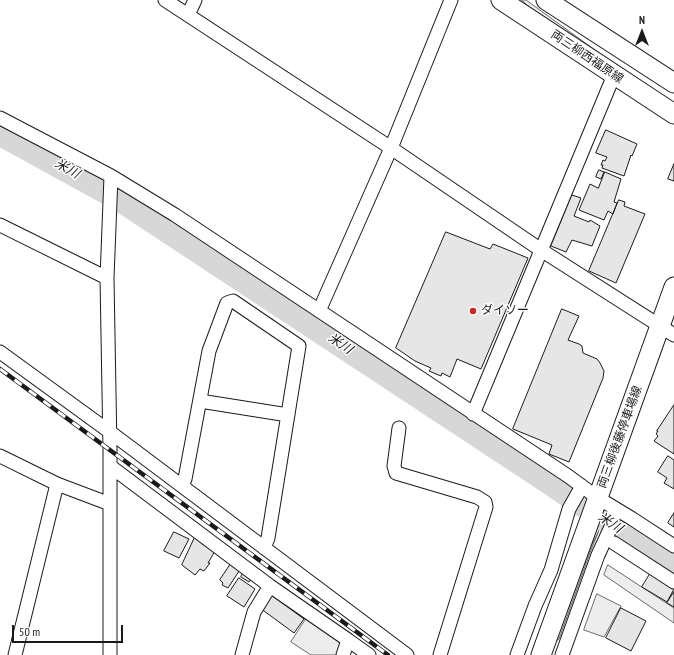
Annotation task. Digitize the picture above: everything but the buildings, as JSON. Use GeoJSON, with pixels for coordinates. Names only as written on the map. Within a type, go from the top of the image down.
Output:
{"type":"FeatureCollection","features":[{"type":"Feature","properties":{"kind":"main road","name":"両三柳西福原線"},"geometry":{"type":"LineString","coordinates":[[501,0],[674,114]]}},
{"type":"Feature","properties":{"kind":"main road","name":"両三柳西福原線"},"geometry":{"type":"LineString","coordinates":[[546,0],[674,83]]}},
{"type":"Feature","properties":{"kind":"main road","name":"両三柳後藤停車場線"},"geometry":{"type":"LineString","coordinates":[[541,655],[587,526],[667,330],[674,287]]}},
{"type":"Feature","properties":{"kind":"street"},"geometry":{"type":"LineString","coordinates":[[166,0],[391,148],[541,250],[667,330]]}},
{"type":"Feature","properties":{"kind":"street"},"geometry":{"type":"LineString","coordinates":[[188,15],[195,0]]}},
{"type":"Feature","properties":{"kind":"street"},"geometry":{"type":"LineString","coordinates":[[319,311],[391,148],[451,0]]}},
{"type":"Feature","properties":{"kind":"street"},"geometry":{"type":"LineString","coordinates":[[473,414],[614,75]]}},
{"type":"Feature","properties":{"kind":"street"},"geometry":{"type":"LineString","coordinates":[[0,118],[176,215],[582,486],[598,500],[674,546]]}},
{"type":"Feature","properties":{"kind":"street"},"geometry":{"type":"LineString","coordinates":[[110,655],[110,432],[107,278],[111,180]]}},
{"type":"Feature","properties":{"kind":"street"},"geometry":{"type":"LineString","coordinates":[[0,225],[107,278]]}},
{"type":"Feature","properties":{"kind":"street"},"geometry":{"type":"LineString","coordinates":[[182,486],[185,479],[209,351],[227,303],[233,301],[298,346],[268,538],[264,548]]}},
{"type":"Feature","properties":{"kind":"street"},"geometry":{"type":"LineString","coordinates":[[0,352],[110,432],[407,655]]}},
{"type":"Feature","properties":{"kind":"street"},"geometry":{"type":"LineString","coordinates":[[200,400],[288,415]]}},
{"type":"Feature","properties":{"kind":"street"},"geometry":{"type":"LineString","coordinates":[[400,428],[394,466],[396,473],[477,496],[485,502],[486,507],[440,655]]}},
{"type":"Feature","properties":{"kind":"street"},"geometry":{"type":"LineString","coordinates":[[0,456],[57,484],[110,504]]}},
{"type":"Feature","properties":{"kind":"street"},"geometry":{"type":"LineString","coordinates":[[110,466],[270,586],[369,655]]}},
{"type":"Feature","properties":{"kind":"street"},"geometry":{"type":"LineString","coordinates":[[15,655],[57,484]]}},
{"type":"Feature","properties":{"kind":"street"},"geometry":{"type":"LineString","coordinates":[[517,655],[535,606],[551,570],[569,509],[582,486]]}},
{"type":"Feature","properties":{"kind":"street"},"geometry":{"type":"LineString","coordinates":[[562,655],[598,555],[611,527],[615,509]]}},
{"type":"Feature","properties":{"kind":"street"},"geometry":{"type":"LineString","coordinates":[[614,543],[674,582]]}},
{"type":"Feature","properties":{"kind":"street"},"geometry":{"type":"LineString","coordinates":[[242,655],[254,612],[270,586]]}},
{"type":"Feature","properties":{"kind":"street"},"geometry":{"type":"LineString","coordinates":[[344,655],[348,640]]}},
{"type":"Feature","properties":{"kind":"shaded area"},"geometry":{"type":"Polygon","coordinates":[[[522,0],[526,0],[595,50],[672,102],[528,6],[522,0]]]}},
{"type":"Feature","properties":{"kind":"shaded area"},"geometry":{"type":"Polygon","coordinates":[[[600,528],[559,639],[556,641],[590,549],[600,528]]]}},
{"type":"Feature","properties":{"kind":"shaded area"},"geometry":{"type":"Polygon","coordinates":[[[608,565],[674,608],[674,623],[604,575],[608,565]]]}},
{"type":"Feature","properties":{"kind":"shaded area"},"geometry":{"type":"Polygon","coordinates":[[[597,594],[621,606],[604,637],[584,630],[597,594]]]}},
{"type":"Feature","properties":{"kind":"shaded area"},"geometry":{"type":"Polygon","coordinates":[[[308,616],[341,640],[337,655],[311,655],[291,642],[308,616]]]}},
{"type":"Feature","properties":{"kind":"waterway","name":"米川"},"geometry":{"type":"LineString","coordinates":[[0,132],[120,198],[542,476],[674,565]]}},
{"type":"Feature","properties":{"kind":"railway"},"geometry":{"type":"LineString","coordinates":[[0,369],[388,655]]}},
{"type":"Feature","properties":{"kind":"place","name":"ダイソー"},"geometry":{"type":"Point","coordinates":[473,311]}}]}
